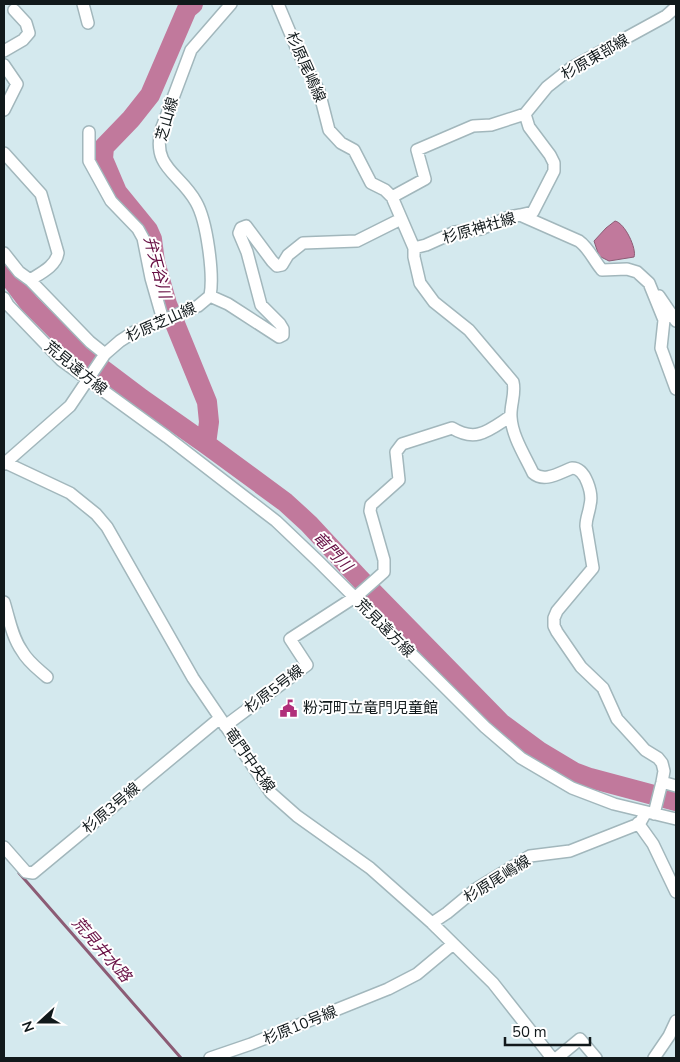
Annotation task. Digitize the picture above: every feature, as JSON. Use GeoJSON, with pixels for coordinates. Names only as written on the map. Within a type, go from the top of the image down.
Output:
{"type":"FeatureCollection","features":[{"type":"Feature","properties":{"kind":"street"},"geometry":{"type":"LineString","coordinates":[[83,4],[88,23]]}},
{"type":"Feature","properties":{"kind":"street","name":"芝山線"},"geometry":{"type":"LineString","coordinates":[[210,296],[212,284],[202,216],[196,202],[187,189],[163,162],[159,152],[158,140],[191,50],[231,4]]}},
{"type":"Feature","properties":{"kind":"street","name":"杉原尾嶋線"},"geometry":{"type":"LineString","coordinates":[[278,4],[299,54],[319,91],[329,130],[341,143],[354,150],[371,183],[385,190],[392,197]]}},
{"type":"Feature","properties":{"kind":"street","name":"杉原東部線"},"geometry":{"type":"LineString","coordinates":[[525,114],[548,87],[571,68],[666,16],[676,7]]}},
{"type":"Feature","properties":{"kind":"street"},"geometry":{"type":"LineString","coordinates":[[4,51],[23,40],[29,33],[26,23],[14,10]]}},
{"type":"Feature","properties":{"kind":"street"},"geometry":{"type":"LineString","coordinates":[[4,64],[16,84],[4,110]]}},
{"type":"Feature","properties":{"kind":"street"},"geometry":{"type":"LineString","coordinates":[[520,215],[533,212],[554,171],[554,163],[550,155],[529,127],[525,114],[491,125],[473,126],[417,150],[425,179],[392,197],[414,248],[420,284],[441,308],[469,330],[513,382],[515,390],[511,416],[513,429],[532,473],[544,478],[576,468],[586,479],[591,504],[586,519],[586,526],[593,568],[557,611],[554,618],[554,626],[581,667],[603,688],[617,718],[645,750],[658,758],[662,763],[664,771],[662,783],[652,812],[638,823],[653,844],[676,892]]}},
{"type":"Feature","properties":{"kind":"street"},"geometry":{"type":"LineString","coordinates":[[89,132],[88,161],[111,201],[138,228],[143,238],[151,278],[164,319]]}},
{"type":"Feature","properties":{"kind":"street"},"geometry":{"type":"LineString","coordinates":[[4,153],[41,194],[58,253],[57,259],[52,265],[30,280]]}},
{"type":"Feature","properties":{"kind":"street","name":"杉原神社線"},"geometry":{"type":"LineString","coordinates":[[414,248],[426,245],[455,232],[481,229],[509,217],[520,215],[579,240],[585,245],[602,270],[627,269],[637,272],[649,283]]}},
{"type":"Feature","properties":{"kind":"street","name":"杉原芝山線"},"geometry":{"type":"LineString","coordinates":[[4,463],[70,406],[104,355],[120,341],[134,332],[198,306],[210,296],[228,304],[279,337],[283,334],[283,329],[261,305],[247,252],[239,233],[241,228],[246,226],[277,266],[282,265],[288,255],[303,243],[357,240],[402,219]]}},
{"type":"Feature","properties":{"kind":"street"},"geometry":{"type":"LineString","coordinates":[[4,253],[19,272],[30,280],[104,355]]}},
{"type":"Feature","properties":{"kind":"street"},"geometry":{"type":"LineString","coordinates":[[649,283],[665,302],[676,321]]}},
{"type":"Feature","properties":{"kind":"street"},"geometry":{"type":"LineString","coordinates":[[649,283],[664,320],[661,348],[676,388]]}},
{"type":"Feature","properties":{"kind":"street","name":"荒見遠方線"},"geometry":{"type":"LineString","coordinates":[[4,298],[8,305],[61,360],[90,376],[276,521],[356,596],[485,727],[521,758],[572,788],[614,804],[652,812],[676,820]]}},
{"type":"Feature","properties":{"kind":"street","name":"杉原5号線"},"geometry":{"type":"LineString","coordinates":[[223,722],[308,665],[290,640],[356,596],[384,572],[384,560],[370,511],[371,505],[399,480],[396,452],[402,444],[452,428],[462,433],[478,436],[511,416]]}},
{"type":"Feature","properties":{"kind":"street","name":"竜門中央線"},"geometry":{"type":"LineString","coordinates":[[4,463],[70,493],[96,514],[107,528],[178,655],[266,786],[283,805],[370,868],[453,944]]}},
{"type":"Feature","properties":{"kind":"street"},"geometry":{"type":"LineString","coordinates":[[4,602],[14,635],[21,650],[28,660],[47,677]]}},
{"type":"Feature","properties":{"kind":"street","name":"杉原3号線"},"geometry":{"type":"LineString","coordinates":[[4,847],[26,872],[33,873],[223,722]]}},
{"type":"Feature","properties":{"kind":"street"},"geometry":{"type":"LineString","coordinates":[[662,783],[676,786]]}},
{"type":"Feature","properties":{"kind":"street","name":"杉原尾嶋線"},"geometry":{"type":"LineString","coordinates":[[432,923],[476,889],[530,856],[570,851],[638,823]]}},
{"type":"Feature","properties":{"kind":"street"},"geometry":{"type":"LineString","coordinates":[[453,944],[493,982],[552,1058]]}},
{"type":"Feature","properties":{"kind":"street","name":"杉原10号線"},"geometry":{"type":"LineString","coordinates":[[210,1058],[252,1044],[388,989],[417,974],[453,944]]}},
{"type":"Feature","properties":{"kind":"street"},"geometry":{"type":"LineString","coordinates":[[654,1058],[669,1036],[676,1021]]}},
{"type":"Feature","properties":{"kind":"street"},"geometry":{"type":"LineString","coordinates":[[557,1058],[580,1039],[596,1058]]}},
{"type":"Feature","properties":{"kind":"shaded area"},"geometry":{"type":"Polygon","coordinates":[[[615,221],[623,226],[626,231],[634,248],[634,257],[609,261],[599,256],[594,241],[615,221]]]}},
{"type":"Feature","properties":{"kind":"waterway","name":"弁天谷川"},"geometry":{"type":"LineString","coordinates":[[193,4],[187,9],[150,95],[131,119],[104,147],[103,159],[117,192],[148,230],[152,239],[155,262],[167,304],[207,402],[209,422],[206,444]]}},
{"type":"Feature","properties":{"kind":"waterway","name":"竜門川"},"geometry":{"type":"LineString","coordinates":[[4,270],[29,303],[89,359],[285,502],[309,524],[501,723],[539,751],[574,772],[676,801]]}},
{"type":"Feature","properties":{"kind":"waterway","name":"荒見井水路"},"geometry":{"type":"LineString","coordinates":[[19,873],[181,1058]]}},
{"type":"Feature","properties":{"kind":"place","name":"粉河町立竜門児童館"},"geometry":{"type":"Point","coordinates":[289,708]}}]}
